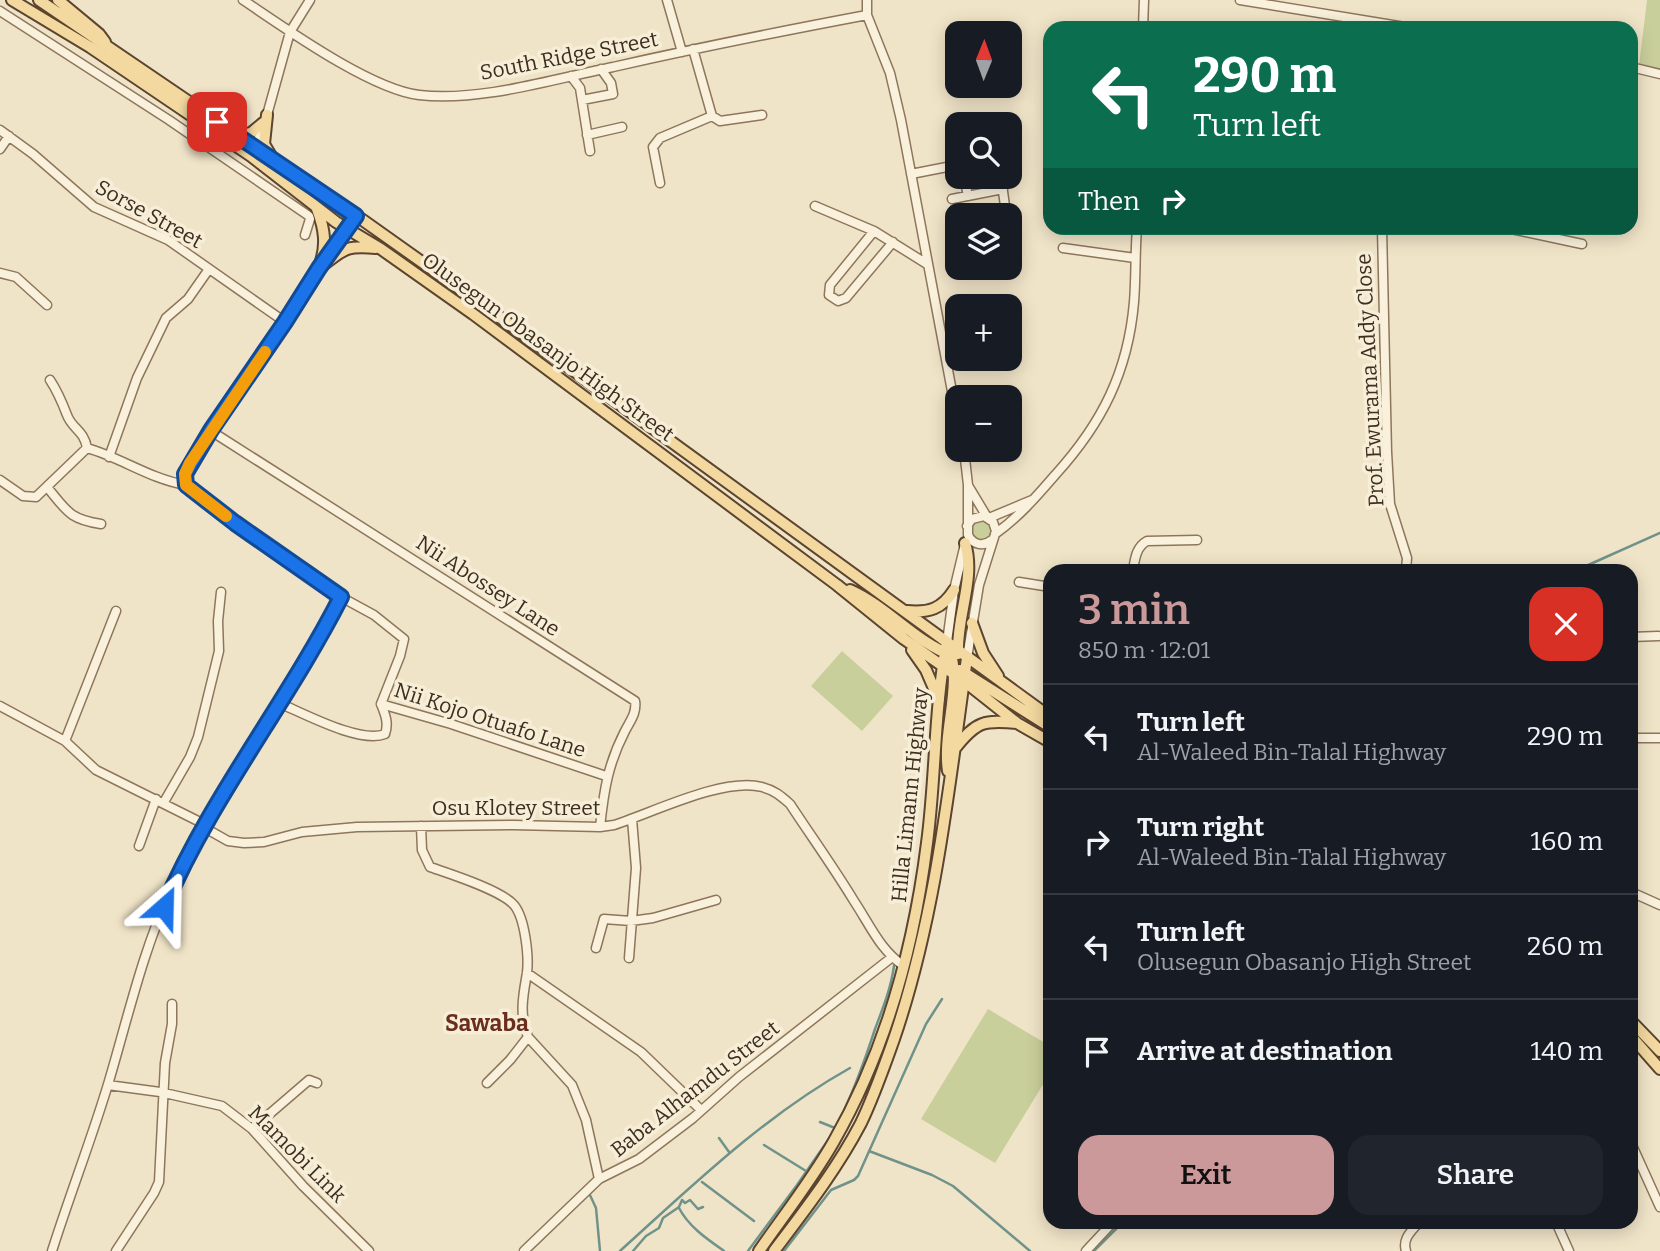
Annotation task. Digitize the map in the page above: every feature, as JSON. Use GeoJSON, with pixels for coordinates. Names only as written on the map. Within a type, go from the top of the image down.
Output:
{"type":"FeatureCollection","features":[{"type":"Feature","properties":{"kind":"main road","name":"Olusegun Obasanjo High Street"},"geometry":{"type":"LineString","coordinates":[[12,0],[253,152],[277,163],[356,216],[904,611],[955,652],[1002,681],[1043,712]]}},
{"type":"Feature","properties":{"kind":"main road","name":"Olusegun Obasanjo High Street"},"geometry":{"type":"LineString","coordinates":[[38,0],[237,136],[317,206],[495,330],[837,585],[904,639],[957,672],[1017,723],[1043,738]]}},
{"type":"Feature","properties":{"kind":"main road"},"geometry":{"type":"LineString","coordinates":[[58,0],[99,34],[113,52]]}},
{"type":"Feature","properties":{"kind":"main road"},"geometry":{"type":"LineString","coordinates":[[237,136],[251,133],[265,119]]}},
{"type":"Feature","properties":{"kind":"main road"},"geometry":{"type":"LineString","coordinates":[[265,119],[264,144],[277,163]]}},
{"type":"Feature","properties":{"kind":"main road"},"geometry":{"type":"LineString","coordinates":[[317,206],[325,234],[324,252],[319,268]]}},
{"type":"Feature","properties":{"kind":"main road"},"geometry":{"type":"LineString","coordinates":[[319,268],[352,246],[382,249]]}},
{"type":"Feature","properties":{"kind":"main road"},"geometry":{"type":"LineString","coordinates":[[837,585],[863,596],[955,652],[968,570],[967,535]]}},
{"type":"Feature","properties":{"kind":"main road"},"geometry":{"type":"LineString","coordinates":[[904,611],[931,610],[941,606],[954,590]]}},
{"type":"Feature","properties":{"kind":"main road"},"geometry":{"type":"LineString","coordinates":[[972,624],[983,653],[1002,681]]}},
{"type":"Feature","properties":{"kind":"main road"},"geometry":{"type":"LineString","coordinates":[[904,639],[926,670],[940,700]]}},
{"type":"Feature","properties":{"kind":"main road","name":"Hilla Limann Highway"},"geometry":{"type":"LineString","coordinates":[[774,1251],[832,1172],[854,1135],[884,1067],[918,963],[956,747],[955,652]]}},
{"type":"Feature","properties":{"kind":"main road","name":"Hilla Limann Highway"},"geometry":{"type":"LineString","coordinates":[[759,1251],[835,1140],[872,1063],[904,966],[918,909],[927,846],[940,700],[957,672],[955,652]]}},
{"type":"Feature","properties":{"kind":"main road"},"geometry":{"type":"LineString","coordinates":[[949,777],[946,755],[957,672],[1043,723]]}},
{"type":"Feature","properties":{"kind":"main road"},"geometry":{"type":"LineString","coordinates":[[956,747],[978,725],[994,721],[1017,723]]}},
{"type":"Feature","properties":{"kind":"main road"},"geometry":{"type":"LineString","coordinates":[[1638,1028],[1660,1051]]}},
{"type":"Feature","properties":{"kind":"main road"},"geometry":{"type":"LineString","coordinates":[[1638,1044],[1660,1069]]}},
{"type":"Feature","properties":{"kind":"street","name":"South Ridge Street"},"geometry":{"type":"LineString","coordinates":[[243,0],[290,32],[363,74],[394,88],[418,94],[492,92],[867,15]]}},
{"type":"Feature","properties":{"kind":"street"},"geometry":{"type":"LineString","coordinates":[[253,152],[290,32],[310,0]]}},
{"type":"Feature","properties":{"kind":"street"},"geometry":{"type":"LineString","coordinates":[[667,0],[682,52]]}},
{"type":"Feature","properties":{"kind":"street"},"geometry":{"type":"LineString","coordinates":[[867,0],[867,15],[890,73],[951,385]]}},
{"type":"Feature","properties":{"kind":"street"},"geometry":{"type":"LineString","coordinates":[[1143,21],[1144,0]]}},
{"type":"Feature","properties":{"kind":"street"},"geometry":{"type":"LineString","coordinates":[[1240,0],[1364,21]]}},
{"type":"Feature","properties":{"kind":"street"},"geometry":{"type":"LineString","coordinates":[[0,11],[80,61],[309,216],[305,235]]}},
{"type":"Feature","properties":{"kind":"street"},"geometry":{"type":"LineString","coordinates":[[80,61],[90,47]]}},
{"type":"Feature","properties":{"kind":"street"},"geometry":{"type":"LineString","coordinates":[[693,49],[712,116],[720,121],[762,115]]}},
{"type":"Feature","properties":{"kind":"street"},"geometry":{"type":"LineString","coordinates":[[582,100],[613,94],[611,83],[601,69]]}},
{"type":"Feature","properties":{"kind":"street"},"geometry":{"type":"LineString","coordinates":[[1638,69],[1660,74]]}},
{"type":"Feature","properties":{"kind":"street"},"geometry":{"type":"LineString","coordinates":[[571,76],[580,88],[590,151]]}},
{"type":"Feature","properties":{"kind":"street"},"geometry":{"type":"LineString","coordinates":[[660,183],[653,148],[656,141],[712,116]]}},
{"type":"Feature","properties":{"kind":"street"},"geometry":{"type":"LineString","coordinates":[[587,135],[622,127]]}},
{"type":"Feature","properties":{"kind":"street","name":"Sorse Street"},"geometry":{"type":"LineString","coordinates":[[0,130],[94,207],[168,240],[285,322]]}},
{"type":"Feature","properties":{"kind":"street"},"geometry":{"type":"LineString","coordinates":[[0,149],[9,136]]}},
{"type":"Feature","properties":{"kind":"street"},"geometry":{"type":"LineString","coordinates":[[911,174],[945,167]]}},
{"type":"Feature","properties":{"kind":"street"},"geometry":{"type":"LineString","coordinates":[[966,189],[968,197]]}},
{"type":"Feature","properties":{"kind":"street"},"geometry":{"type":"LineString","coordinates":[[952,199],[1003,189],[1005,203]]}},
{"type":"Feature","properties":{"kind":"street"},"geometry":{"type":"LineString","coordinates":[[815,206],[874,231],[927,264]]}},
{"type":"Feature","properties":{"kind":"street"},"geometry":{"type":"LineString","coordinates":[[186,485],[185,474],[211,430],[356,216]]}},
{"type":"Feature","properties":{"kind":"street"},"geometry":{"type":"LineString","coordinates":[[874,231],[830,285],[829,295],[838,301],[846,298],[893,242]]}},
{"type":"Feature","properties":{"kind":"street"},"geometry":{"type":"LineString","coordinates":[[965,462],[968,485],[967,535],[978,544],[986,544],[1035,499],[1086,439],[1110,400],[1125,352],[1134,304],[1137,235]]}},
{"type":"Feature","properties":{"kind":"street","name":"Prof. Ewurama Addy Close"},"geometry":{"type":"LineString","coordinates":[[1382,235],[1387,452],[1391,504],[1406,564]]}},
{"type":"Feature","properties":{"kind":"street"},"geometry":{"type":"LineString","coordinates":[[1540,235],[1582,244]]}},
{"type":"Feature","properties":{"kind":"street"},"geometry":{"type":"LineString","coordinates":[[1063,248],[1135,257]]}},
{"type":"Feature","properties":{"kind":"street"},"geometry":{"type":"LineString","coordinates":[[109,457],[136,378],[166,318],[188,299],[209,269]]}},
{"type":"Feature","properties":{"kind":"street"},"geometry":{"type":"LineString","coordinates":[[0,273],[16,277],[47,305]]}},
{"type":"Feature","properties":{"kind":"street"},"geometry":{"type":"LineString","coordinates":[[50,380],[62,399],[67,417],[85,436],[87,448]]}},
{"type":"Feature","properties":{"kind":"street","name":"Nii Abossey Lane"},"geometry":{"type":"LineString","coordinates":[[211,430],[635,701],[634,714],[615,750],[606,776],[600,827]]}},
{"type":"Feature","properties":{"kind":"street"},"geometry":{"type":"LineString","coordinates":[[52,1251],[108,1085],[156,925],[172,888],[341,597],[235,523],[186,485],[160,480],[87,448]]}},
{"type":"Feature","properties":{"kind":"street"},"geometry":{"type":"LineString","coordinates":[[0,480],[23,496],[36,497],[87,448]]}},
{"type":"Feature","properties":{"kind":"street"},"geometry":{"type":"LineString","coordinates":[[955,652],[972,624],[995,525],[968,485]]}},
{"type":"Feature","properties":{"kind":"street"},"geometry":{"type":"LineString","coordinates":[[47,487],[73,517],[101,524]]}},
{"type":"Feature","properties":{"kind":"street"},"geometry":{"type":"LineString","coordinates":[[955,652],[954,590],[967,535],[975,517],[988,517],[1035,499]]}},
{"type":"Feature","properties":{"kind":"street"},"geometry":{"type":"LineString","coordinates":[[1134,564],[1141,544],[1147,541],[1197,540]]}},
{"type":"Feature","properties":{"kind":"street"},"geometry":{"type":"LineString","coordinates":[[1018,582],[1043,586]]}},
{"type":"Feature","properties":{"kind":"street"},"geometry":{"type":"LineString","coordinates":[[139,846],[160,801],[190,757],[198,737],[219,651],[221,592]]}},
{"type":"Feature","properties":{"kind":"street","name":"Nii Kojo Otuafo Lane"},"geometry":{"type":"LineString","coordinates":[[341,597],[374,615],[404,639],[381,704],[508,742],[606,776]]}},
{"type":"Feature","properties":{"kind":"street"},"geometry":{"type":"LineString","coordinates":[[65,741],[116,611]]}},
{"type":"Feature","properties":{"kind":"street"},"geometry":{"type":"LineString","coordinates":[[1638,637],[1658,636]]}},
{"type":"Feature","properties":{"kind":"street"},"geometry":{"type":"LineString","coordinates":[[279,703],[336,727],[377,736],[385,734],[387,728],[381,704]]}},
{"type":"Feature","properties":{"kind":"street","name":"Osu Klotey Street"},"geometry":{"type":"LineString","coordinates":[[0,706],[65,741],[96,770],[160,801],[228,841],[244,843],[264,842],[302,832],[357,828],[600,827],[632,819],[718,789],[754,786],[776,792],[790,804],[855,902],[878,942],[891,958],[904,966]]}},
{"type":"Feature","properties":{"kind":"street"},"geometry":{"type":"LineString","coordinates":[[1638,738],[1660,738]]}},
{"type":"Feature","properties":{"kind":"street"},"geometry":{"type":"LineString","coordinates":[[629,958],[636,868],[632,819]]}},
{"type":"Feature","properties":{"kind":"street"},"geometry":{"type":"LineString","coordinates":[[421,827],[422,850],[430,867],[503,896],[514,905],[524,929],[527,972],[521,1008],[528,1037],[572,1085],[586,1120],[599,1179]]}},
{"type":"Feature","properties":{"kind":"street"},"geometry":{"type":"LineString","coordinates":[[1638,894],[1660,905]]}},
{"type":"Feature","properties":{"kind":"street"},"geometry":{"type":"LineString","coordinates":[[596,948],[604,919],[653,918],[716,900]]}},
{"type":"Feature","properties":{"kind":"street","name":"Baba Alhamdu Street"},"geometry":{"type":"LineString","coordinates":[[524,1251],[599,1179],[639,1159],[891,958]]}},
{"type":"Feature","properties":{"kind":"street"},"geometry":{"type":"LineString","coordinates":[[527,972],[641,1052],[701,1110]]}},
{"type":"Feature","properties":{"kind":"street"},"geometry":{"type":"LineString","coordinates":[[116,1251],[154,1194],[159,1182],[165,1063],[172,1024],[172,1004]]}},
{"type":"Feature","properties":{"kind":"street"},"geometry":{"type":"LineString","coordinates":[[487,1083],[528,1037]]}},
{"type":"Feature","properties":{"kind":"street"},"geometry":{"type":"LineString","coordinates":[[252,1129],[309,1080],[317,1083]]}},
{"type":"Feature","properties":{"kind":"street","name":"Mamobi Link"},"geometry":{"type":"LineString","coordinates":[[108,1085],[164,1093],[222,1106],[252,1129],[303,1186],[369,1251]]}},
{"type":"Feature","properties":{"kind":"street"},"geometry":{"type":"LineString","coordinates":[[1638,1158],[1660,1207]]}},
{"type":"Feature","properties":{"kind":"street"},"geometry":{"type":"LineString","coordinates":[[1086,1251],[1106,1229]]}},
{"type":"Feature","properties":{"kind":"street"},"geometry":{"type":"LineString","coordinates":[[1406,1251],[1406,1238],[1413,1229]]}},
{"type":"Feature","properties":{"kind":"street"},"geometry":{"type":"LineString","coordinates":[[1559,1229],[1569,1251]]}},
{"type":"Feature","properties":{"kind":"green space"},"geometry":{"type":"Polygon","coordinates":[[[1647,0],[1660,0],[1660,70],[1639,66],[1647,0]]]}},
{"type":"Feature","properties":{"kind":"green space"},"geometry":{"type":"Polygon","coordinates":[[[977,520],[985,520],[991,530],[985,540],[977,540],[971,534],[971,526],[977,520]]]}},
{"type":"Feature","properties":{"kind":"green space"},"geometry":{"type":"Polygon","coordinates":[[[842,651],[893,696],[862,731],[811,686],[842,651]]]}},
{"type":"Feature","properties":{"kind":"green space"},"geometry":{"type":"Polygon","coordinates":[[[988,1009],[1043,1042],[1043,1084],[995,1163],[921,1119],[988,1009]]]}},
{"type":"Feature","properties":{"kind":"waterway"},"geometry":{"type":"LineString","coordinates":[[1590,564],[1660,533]]}},
{"type":"Feature","properties":{"kind":"waterway"},"geometry":{"type":"LineString","coordinates":[[839,1121],[863,1064],[894,966]]}},
{"type":"Feature","properties":{"kind":"waterway"},"geometry":{"type":"LineString","coordinates":[[784,1251],[831,1190],[858,1176],[926,1024],[942,999]]}},
{"type":"Feature","properties":{"kind":"waterway"},"geometry":{"type":"LineString","coordinates":[[620,1251],[758,1130],[818,1087],[850,1068]]}},
{"type":"Feature","properties":{"kind":"waterway"},"geometry":{"type":"LineString","coordinates":[[820,1122],[835,1128]]}},
{"type":"Feature","properties":{"kind":"waterway"},"geometry":{"type":"LineString","coordinates":[[748,1251],[833,1133]]}},
{"type":"Feature","properties":{"kind":"waterway"},"geometry":{"type":"LineString","coordinates":[[719,1138],[729,1152]]}},
{"type":"Feature","properties":{"kind":"waterway"},"geometry":{"type":"LineString","coordinates":[[764,1145],[806,1171]]}},
{"type":"Feature","properties":{"kind":"waterway"},"geometry":{"type":"LineString","coordinates":[[869,1151],[953,1186],[1030,1251]]}},
{"type":"Feature","properties":{"kind":"waterway"},"geometry":{"type":"LineString","coordinates":[[702,1182],[754,1221]]}},
{"type":"Feature","properties":{"kind":"waterway"},"geometry":{"type":"LineString","coordinates":[[589,1193],[596,1208],[600,1251]]}},
{"type":"Feature","properties":{"kind":"waterway"},"geometry":{"type":"LineString","coordinates":[[633,1251],[646,1236],[659,1228],[663,1218],[679,1207],[682,1200],[685,1203],[690,1200],[698,1209],[703,1207]]}},
{"type":"Feature","properties":{"kind":"waterway"},"geometry":{"type":"LineString","coordinates":[[679,1208],[693,1227],[724,1251]]}},
{"type":"Feature","properties":{"kind":"waterway"},"geometry":{"type":"LineString","coordinates":[[1094,1251],[1116,1229]]}},
{"type":"Feature","properties":{"kind":"slow traffic"},"geometry":{"type":"LineString","coordinates":[[226,516],[186,485],[185,474],[211,430],[265,352]]}},
{"type":"Feature","properties":{"kind":"district","name":"Sawaba"},"geometry":{"type":"Point","coordinates":[487,1023]}},
{"type":"Feature","properties":{"kind":"route"},"geometry":{"type":"LineString","coordinates":[[164,907],[219,803],[324,630],[341,597],[235,523],[186,485],[185,474],[190,463],[356,216],[217,122]]}}]}
